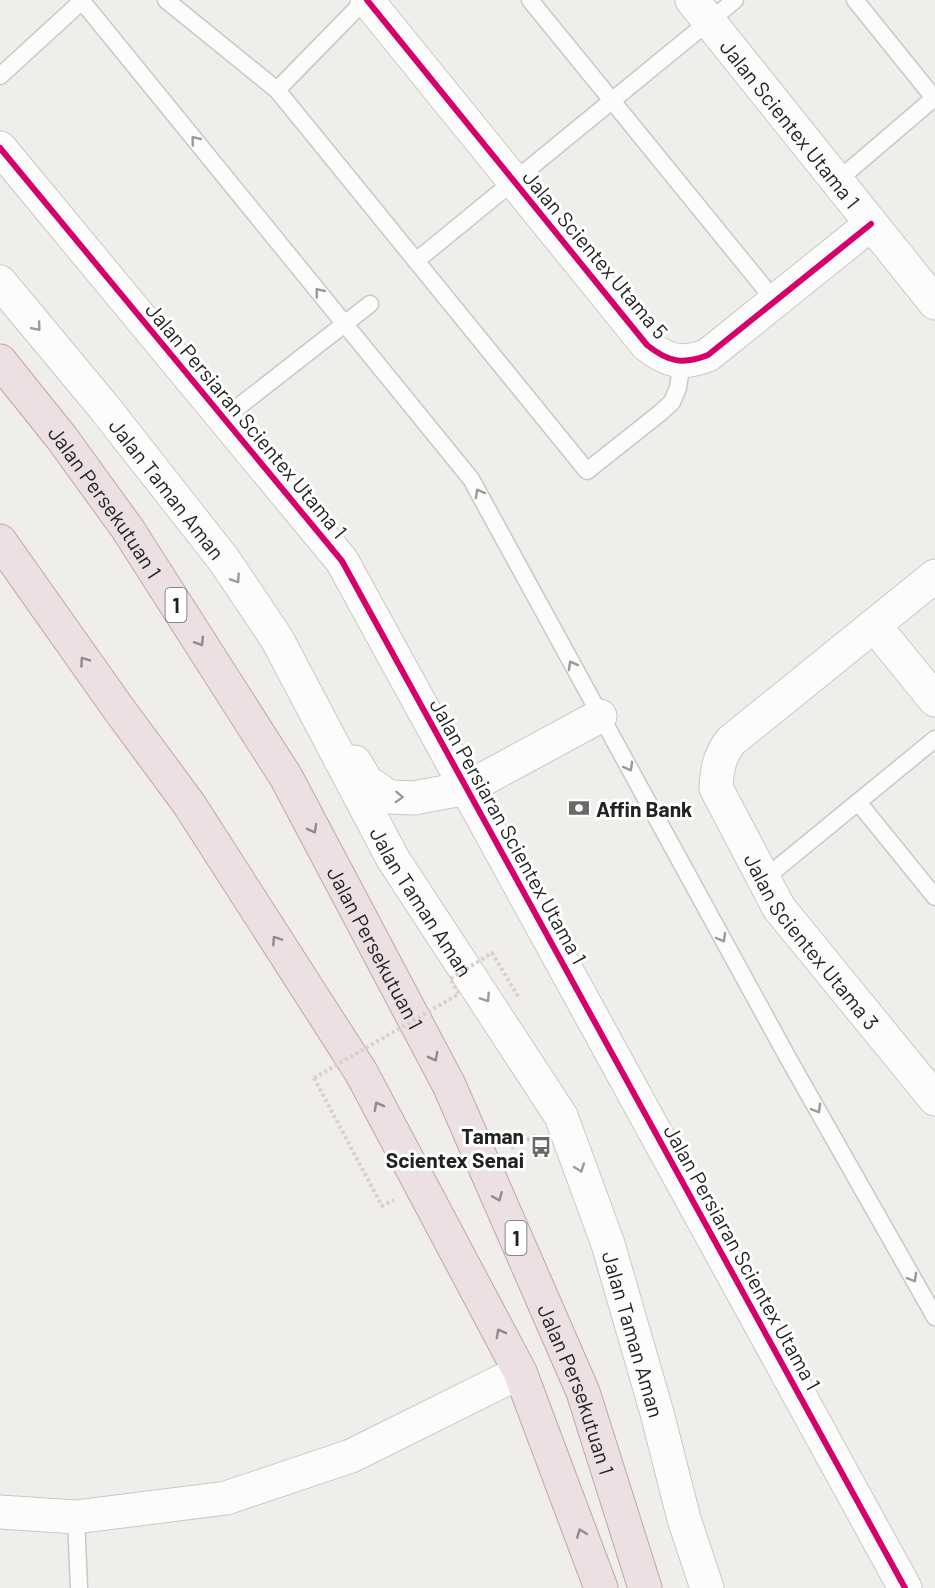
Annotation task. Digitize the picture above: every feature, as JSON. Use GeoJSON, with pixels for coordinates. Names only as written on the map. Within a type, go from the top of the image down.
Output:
{"type":"FeatureCollection","features":[{"type":"Feature","properties":{"kind":"highway","name":"Jalan Persekutuan 1"},"geometry":{"type":"LineString","coordinates":[[0,361],[61,437],[127,528],[285,777],[449,1085],[583,1392],[645,1588]]}},
{"type":"Feature","properties":{"kind":"highway"},"geometry":{"type":"LineString","coordinates":[[0,396],[11,401],[61,437]]}},
{"type":"Feature","properties":{"kind":"highway"},"geometry":{"type":"LineString","coordinates":[[0,541],[189,804],[361,1072],[520,1372],[601,1588]]}},
{"type":"Feature","properties":{"kind":"street","name":"Jalan Scientex Utama 5"},"geometry":{"type":"LineString","coordinates":[[366,0],[647,345],[664,356],[682,362],[695,361],[708,355],[871,224]]}},
{"type":"Feature","properties":{"kind":"street","name":"Jalan Scientex Utama 1"},"geometry":{"type":"LineString","coordinates":[[700,11],[935,303]]}},
{"type":"Feature","properties":{"kind":"street","name":"Jalan Persiaran Scientex Utama 1"},"geometry":{"type":"LineString","coordinates":[[0,148],[342,561],[905,1588]]}},
{"type":"Feature","properties":{"kind":"street","name":"Jalan Taman Aman"},"geometry":{"type":"LineString","coordinates":[[0,282],[104,406],[224,560],[277,639],[393,859],[561,1116],[608,1244],[657,1413],[684,1519],[707,1588]]}},
{"type":"Feature","properties":{"kind":"street"},"geometry":{"type":"LineString","coordinates":[[935,576],[874,625],[935,700]]}},
{"type":"Feature","properties":{"kind":"street","name":"Jalan Scientex Utama 3"},"geometry":{"type":"LineString","coordinates":[[874,625],[731,741],[723,752],[717,768],[716,789],[779,908],[930,1082]]}},
{"type":"Feature","properties":{"kind":"street"},"geometry":{"type":"LineString","coordinates":[[277,639],[366,781],[389,797],[414,798],[467,788],[600,716]]}},
{"type":"Feature","properties":{"kind":"street"},"geometry":{"type":"LineString","coordinates":[[0,1512],[76,1517],[226,1498],[351,1456],[520,1372]]}},
{"type":"Feature","properties":{"kind":"lane"},"geometry":{"type":"LineString","coordinates":[[0,76],[81,0],[471,479],[788,1058],[935,1317]]}},
{"type":"Feature","properties":{"kind":"lane"},"geometry":{"type":"LineString","coordinates":[[166,0],[277,90],[587,471],[672,402],[678,388],[682,362]]}},
{"type":"Feature","properties":{"kind":"lane"},"geometry":{"type":"LineString","coordinates":[[277,90],[366,0]]}},
{"type":"Feature","properties":{"kind":"lane"},"geometry":{"type":"LineString","coordinates":[[530,0],[774,301]]}},
{"type":"Feature","properties":{"kind":"lane"},"geometry":{"type":"LineString","coordinates":[[416,261],[612,100],[700,11],[735,0]]}},
{"type":"Feature","properties":{"kind":"lane"},"geometry":{"type":"LineString","coordinates":[[837,181],[934,98],[855,0]]}},
{"type":"Feature","properties":{"kind":"lane"},"geometry":{"type":"LineString","coordinates":[[224,418],[370,304]]}},
{"type":"Feature","properties":{"kind":"lane"},"geometry":{"type":"LineString","coordinates":[[764,879],[935,739]]}},
{"type":"Feature","properties":{"kind":"lane"},"geometry":{"type":"LineString","coordinates":[[858,802],[935,897]]}},
{"type":"Feature","properties":{"kind":"lane"},"geometry":{"type":"LineString","coordinates":[[76,1517],[79,1588]]}},
{"type":"Feature","properties":{"kind":"path"},"geometry":{"type":"LineString","coordinates":[[382,1206],[314,1078],[459,994],[450,979],[492,954],[519,998]]}},
{"type":"Feature","properties":{"kind":"cycle path"},"geometry":{"type":"LineString","coordinates":[[367,0],[647,345],[662,355],[683,361],[708,355],[871,224]]}},
{"type":"Feature","properties":{"kind":"cycle path"},"geometry":{"type":"LineString","coordinates":[[0,148],[342,561],[905,1588]]}},
{"type":"Feature","properties":{"kind":"place","name":"Affin Bank"},"geometry":{"type":"Point","coordinates":[579,808]}},
{"type":"Feature","properties":{"kind":"place","name":"Taman Scientex Senai"},"geometry":{"type":"Point","coordinates":[541,1147]}}]}
